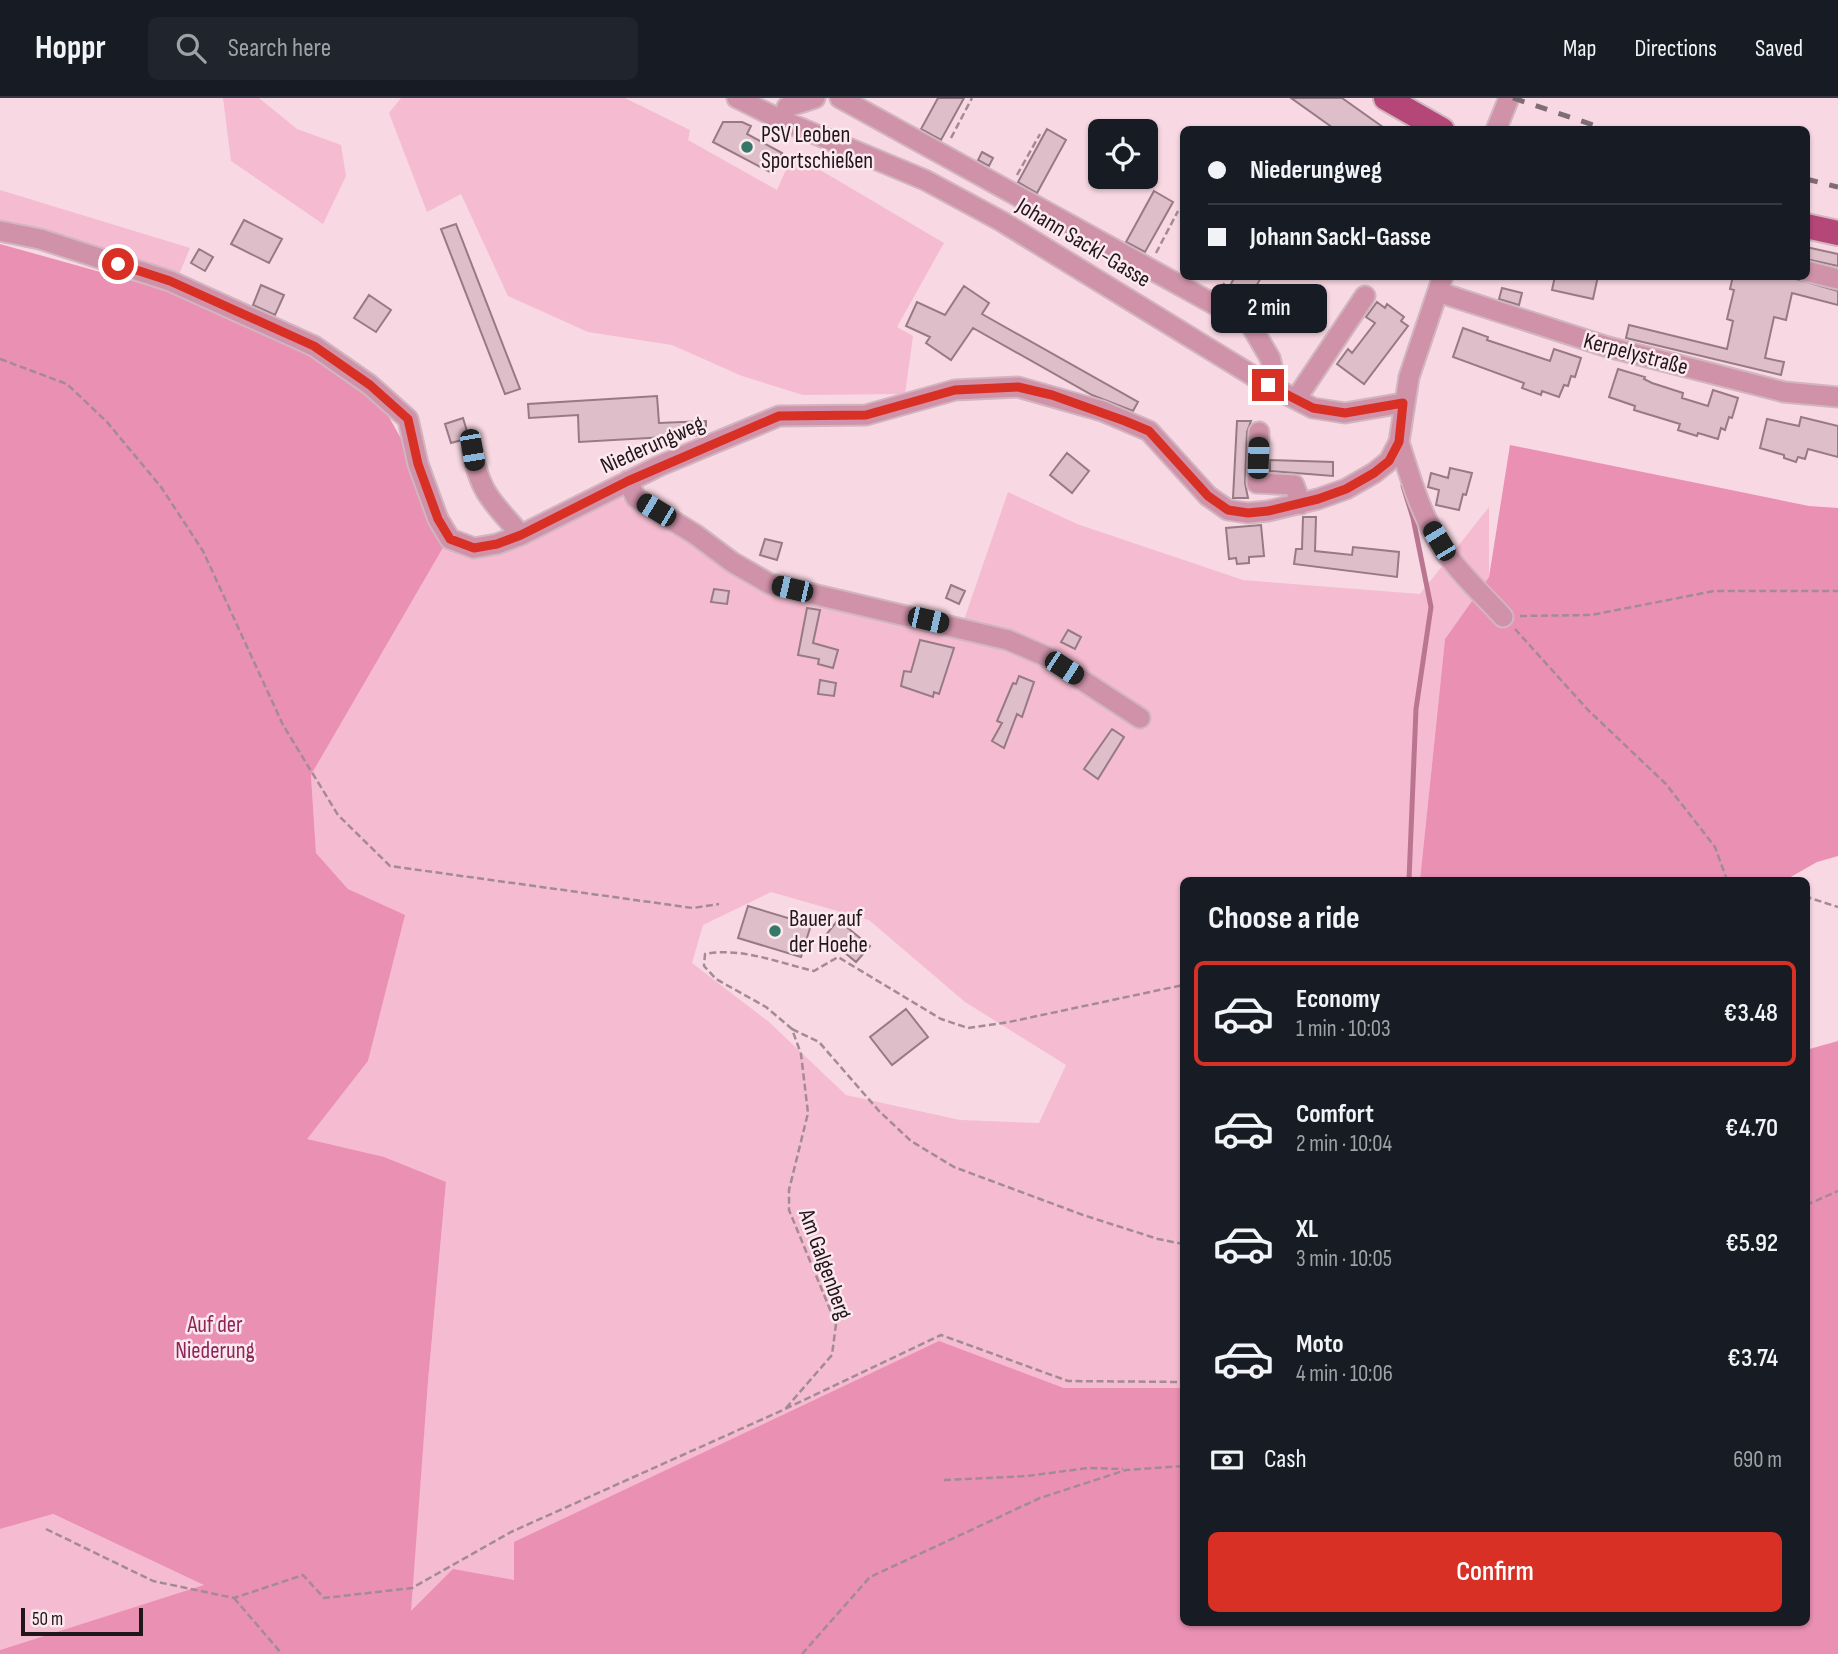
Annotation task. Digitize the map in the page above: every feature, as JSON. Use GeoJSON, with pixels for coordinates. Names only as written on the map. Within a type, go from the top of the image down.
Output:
{"type":"FeatureCollection","features":[{"type":"Feature","properties":{"kind":"main road"},"geometry":{"type":"LineString","coordinates":[[1386,98],[1435,126]]}},
{"type":"Feature","properties":{"kind":"main road"},"geometry":{"type":"LineString","coordinates":[[1810,227],[1838,233]]}},
{"type":"Feature","properties":{"kind":"street","name":"Johann Sackl-Gasse"},"geometry":{"type":"LineString","coordinates":[[737,98],[786,108],[969,203],[1200,341],[1268,385],[1313,408],[1345,413],[1403,403]]}},
{"type":"Feature","properties":{"kind":"street"},"geometry":{"type":"LineString","coordinates":[[786,108],[815,98]]}},
{"type":"Feature","properties":{"kind":"street"},"geometry":{"type":"LineString","coordinates":[[840,98],[1250,324],[1270,358],[1274,374],[1268,385]]}},
{"type":"Feature","properties":{"kind":"street"},"geometry":{"type":"LineString","coordinates":[[1498,126],[1509,98]]}},
{"type":"Feature","properties":{"kind":"street","name":"Niederungweg"},"geometry":{"type":"LineString","coordinates":[[0,231],[40,239],[170,281],[314,346],[370,385],[408,419],[418,464],[438,519],[450,539],[474,548],[497,544],[521,535],[628,481],[779,416],[866,415],[955,390],[1018,387],[1102,411],[1149,431],[1208,496],[1228,510],[1248,513],[1301,504],[1346,489],[1389,461],[1399,442]]}},
{"type":"Feature","properties":{"kind":"street"},"geometry":{"type":"LineString","coordinates":[[1810,272],[1838,279]]}},
{"type":"Feature","properties":{"kind":"street"},"geometry":{"type":"LineString","coordinates":[[1440,284],[1409,377],[1399,442],[1421,507],[1436,537],[1446,553],[1503,617]]}},
{"type":"Feature","properties":{"kind":"street","name":"Kerpelystraße"},"geometry":{"type":"LineString","coordinates":[[1440,284],[1608,347],[1784,392],[1838,397]]}},
{"type":"Feature","properties":{"kind":"street"},"geometry":{"type":"LineString","coordinates":[[1296,399],[1365,296]]}},
{"type":"Feature","properties":{"kind":"street"},"geometry":{"type":"LineString","coordinates":[[1259,432],[1257,483],[1294,485],[1301,504]]}},
{"type":"Feature","properties":{"kind":"street"},"geometry":{"type":"LineString","coordinates":[[472,450],[483,491],[521,535]]}},
{"type":"Feature","properties":{"kind":"street"},"geometry":{"type":"LineString","coordinates":[[628,481],[636,498],[770,584],[1009,640],[1045,656],[1140,718]]}},
{"type":"Feature","properties":{"kind":"path"},"geometry":{"type":"LineString","coordinates":[[943,154],[972,98]]}},
{"type":"Feature","properties":{"kind":"path"},"geometry":{"type":"LineString","coordinates":[[1008,190],[1040,134]]}},
{"type":"Feature","properties":{"kind":"path"},"geometry":{"type":"LineString","coordinates":[[1147,268],[1178,211]]}},
{"type":"Feature","properties":{"kind":"path"},"geometry":{"type":"LineString","coordinates":[[0,359],[68,384],[107,422],[161,487],[203,551],[283,725],[338,815],[390,866],[693,908],[719,904]]}},
{"type":"Feature","properties":{"kind":"path"},"geometry":{"type":"LineString","coordinates":[[1503,617],[1591,615],[1714,591],[1838,591]]}},
{"type":"Feature","properties":{"kind":"path"},"geometry":{"type":"LineString","coordinates":[[1503,617],[1588,710],[1666,784],[1715,847],[1726,877]]}},
{"type":"Feature","properties":{"kind":"path"},"geometry":{"type":"LineString","coordinates":[[1810,898],[1838,907]]}},
{"type":"Feature","properties":{"kind":"path"},"geometry":{"type":"LineString","coordinates":[[1180,986],[1022,1020],[968,1028],[940,1018],[838,957],[814,971],[750,954],[722,951],[705,954],[704,965],[716,979],[765,1007],[792,1029],[819,1042],[880,1111],[911,1141],[954,1167],[1083,1215],[1180,1243]]}},
{"type":"Feature","properties":{"kind":"path","name":"Am Galgenberg"},"geometry":{"type":"LineString","coordinates":[[783,1410],[832,1355],[836,1324],[789,1210],[789,1190],[808,1112],[801,1054],[792,1029]]}},
{"type":"Feature","properties":{"kind":"path"},"geometry":{"type":"LineString","coordinates":[[1810,1203],[1838,1191]]}},
{"type":"Feature","properties":{"kind":"path"},"geometry":{"type":"LineString","coordinates":[[46,1529],[153,1581],[234,1598],[303,1574],[324,1598],[412,1588],[511,1532],[783,1410],[941,1335],[1068,1381],[1180,1382]]}},
{"type":"Feature","properties":{"kind":"path"},"geometry":{"type":"LineString","coordinates":[[944,1480],[1027,1476],[1088,1468],[1126,1470],[1180,1466]]}},
{"type":"Feature","properties":{"kind":"path"},"geometry":{"type":"LineString","coordinates":[[802,1654],[870,1577],[1040,1498],[1126,1470]]}},
{"type":"Feature","properties":{"kind":"path"},"geometry":{"type":"LineString","coordinates":[[234,1598],[282,1654]]}},
{"type":"Feature","properties":{"kind":"shaded area"},"geometry":{"type":"Polygon","coordinates":[[[223,98],[259,98],[297,129],[341,145],[346,176],[323,224],[231,161],[223,98]]]}},
{"type":"Feature","properties":{"kind":"shaded area"},"geometry":{"type":"Polygon","coordinates":[[[401,98],[625,98],[690,130],[688,140],[777,190],[793,154],[944,243],[897,327],[913,336],[905,394],[803,395],[742,376],[672,345],[588,332],[508,296],[461,194],[427,212],[389,113],[401,98]]]}},
{"type":"Feature","properties":{"kind":"shaded area"},"geometry":{"type":"Polygon","coordinates":[[[0,190],[190,248],[178,277],[0,224],[0,190]]]}},
{"type":"Feature","properties":{"kind":"shaded area"},"geometry":{"type":"Polygon","coordinates":[[[617,486],[623,499],[711,556],[779,579],[964,620],[1008,492],[1077,524],[1243,580],[1420,594],[1489,507],[1489,577],[1445,639],[1420,877],[1180,877],[1180,1388],[1064,1388],[939,1342],[515,1580],[410,1612],[446,1182],[306,1139],[368,1061],[404,916],[348,889],[316,853],[311,775],[450,539],[474,548],[617,486]],[[771,892],[703,925],[692,963],[769,1022],[846,1095],[960,1120],[1039,1123],[1066,1065],[965,1002],[869,920],[771,892]]]}},
{"type":"Feature","properties":{"kind":"shaded area"},"geometry":{"type":"Polygon","coordinates":[[[52,1514],[205,1585],[0,1650],[0,1529],[52,1514]]]}},
{"type":"Feature","properties":{"kind":"green space","name":"Auf der Niederung"},"geometry":{"type":"Polygon","coordinates":[[[0,244],[172,292],[296,346],[384,408],[404,444],[444,546],[311,775],[316,853],[348,889],[405,915],[368,1061],[307,1139],[384,1157],[446,1182],[411,1611],[453,1569],[514,1580],[514,1542],[939,1341],[1064,1388],[1180,1388],[1180,1626],[1810,1626],[1810,1049],[1838,1041],[1838,1654],[0,1654],[0,1650],[204,1585],[53,1514],[0,1529],[0,244]]]}},
{"type":"Feature","properties":{"kind":"green space"},"geometry":{"type":"Polygon","coordinates":[[[1510,445],[1809,506],[1838,508],[1838,856],[1817,862],[1791,877],[1420,877],[1445,639],[1489,577],[1510,445]]]}},
{"type":"Feature","properties":{"kind":"building"},"geometry":{"type":"Polygon","coordinates":[[[938,98],[964,98],[941,140],[921,129],[938,98]]]}},
{"type":"Feature","properties":{"kind":"building"},"geometry":{"type":"Polygon","coordinates":[[[1291,98],[1342,98],[1381,126],[1330,126],[1291,98]]]}},
{"type":"Feature","properties":{"kind":"building","name":"PSV Leoben Sportschießen"},"geometry":{"type":"Polygon","coordinates":[[[723,122],[742,122],[751,126],[747,134],[782,153],[772,173],[713,142],[723,122]]]}},
{"type":"Feature","properties":{"kind":"building"},"geometry":{"type":"Polygon","coordinates":[[[1047,129],[1066,140],[1037,193],[1018,182],[1047,129]]]}},
{"type":"Feature","properties":{"kind":"building"},"geometry":{"type":"Polygon","coordinates":[[[982,152],[993,158],[989,166],[978,160],[982,152]]]}},
{"type":"Feature","properties":{"kind":"building"},"geometry":{"type":"Polygon","coordinates":[[[1154,191],[1173,202],[1145,252],[1126,242],[1154,191]]]}},
{"type":"Feature","properties":{"kind":"building"},"geometry":{"type":"Polygon","coordinates":[[[244,220],[282,239],[269,263],[231,244],[244,220]]]}},
{"type":"Feature","properties":{"kind":"building"},"geometry":{"type":"Polygon","coordinates":[[[456,224],[520,389],[505,394],[441,229],[456,224]]]}},
{"type":"Feature","properties":{"kind":"building"},"geometry":{"type":"Polygon","coordinates":[[[1810,248],[1838,254],[1838,266],[1810,260],[1810,248]]]}},
{"type":"Feature","properties":{"kind":"building"},"geometry":{"type":"Polygon","coordinates":[[[199,249],[213,257],[205,271],[191,263],[199,249]]]}},
{"type":"Feature","properties":{"kind":"building"},"geometry":{"type":"Polygon","coordinates":[[[1233,280],[1260,280],[1244,307],[1225,296],[1233,280]]]}},
{"type":"Feature","properties":{"kind":"building"},"geometry":{"type":"Polygon","coordinates":[[[1554,280],[1597,280],[1593,299],[1552,290],[1554,280]]]}},
{"type":"Feature","properties":{"kind":"building"},"geometry":{"type":"Polygon","coordinates":[[[1732,280],[1800,280],[1838,291],[1838,305],[1792,293],[1786,320],[1774,317],[1765,358],[1784,362],[1781,375],[1626,338],[1629,325],[1727,349],[1733,321],[1727,319],[1734,290],[1730,289],[1732,280]]]}},
{"type":"Feature","properties":{"kind":"building"},"geometry":{"type":"Polygon","coordinates":[[[261,285],[284,295],[275,315],[253,305],[261,285]]]}},
{"type":"Feature","properties":{"kind":"building"},"geometry":{"type":"Polygon","coordinates":[[[964,286],[989,303],[982,314],[1138,402],[1133,411],[1092,395],[973,328],[951,360],[926,343],[930,337],[906,326],[917,302],[945,315],[964,286]]]}},
{"type":"Feature","properties":{"kind":"building"},"geometry":{"type":"Polygon","coordinates":[[[1502,288],[1522,293],[1519,305],[1499,299],[1502,288]]]}},
{"type":"Feature","properties":{"kind":"building"},"geometry":{"type":"Polygon","coordinates":[[[369,295],[391,310],[376,332],[354,318],[369,295]]]}},
{"type":"Feature","properties":{"kind":"building"},"geometry":{"type":"Polygon","coordinates":[[[1377,302],[1385,308],[1387,304],[1404,317],[1401,321],[1408,326],[1364,384],[1337,364],[1348,349],[1352,353],[1375,323],[1366,317],[1377,302]]]}},
{"type":"Feature","properties":{"kind":"building"},"geometry":{"type":"Polygon","coordinates":[[[1463,328],[1488,337],[1487,340],[1550,361],[1554,349],[1581,358],[1575,377],[1571,376],[1568,386],[1564,385],[1559,397],[1542,391],[1541,395],[1522,388],[1524,383],[1453,357],[1463,328]]]}},
{"type":"Feature","properties":{"kind":"building"},"geometry":{"type":"Polygon","coordinates":[[[1618,369],[1645,377],[1644,379],[1652,383],[1683,393],[1682,398],[1708,406],[1713,390],[1738,398],[1732,418],[1729,417],[1725,430],[1721,428],[1718,439],[1678,430],[1680,424],[1634,410],[1635,406],[1609,397],[1618,369]]]}},
{"type":"Feature","properties":{"kind":"building"},"geometry":{"type":"Polygon","coordinates":[[[657,396],[659,423],[706,421],[706,433],[579,442],[578,415],[529,418],[528,404],[657,396]]]}},
{"type":"Feature","properties":{"kind":"building"},"geometry":{"type":"Polygon","coordinates":[[[1801,417],[1838,426],[1838,457],[1808,449],[1805,459],[1798,457],[1796,462],[1784,458],[1784,455],[1760,448],[1767,419],[1799,426],[1801,417]]]}},
{"type":"Feature","properties":{"kind":"building"},"geometry":{"type":"Polygon","coordinates":[[[463,418],[469,438],[451,443],[445,424],[463,418]]]}},
{"type":"Feature","properties":{"kind":"building"},"geometry":{"type":"Polygon","coordinates":[[[1237,421],[1251,421],[1247,432],[1245,483],[1248,498],[1233,498],[1237,421]]]}},
{"type":"Feature","properties":{"kind":"building"},"geometry":{"type":"Polygon","coordinates":[[[1067,453],[1089,471],[1072,493],[1050,475],[1067,453]]]}},
{"type":"Feature","properties":{"kind":"building"},"geometry":{"type":"Polygon","coordinates":[[[1270,460],[1333,462],[1333,476],[1270,471],[1270,460]]]}},
{"type":"Feature","properties":{"kind":"building"},"geometry":{"type":"Polygon","coordinates":[[[1450,468],[1472,473],[1459,510],[1436,505],[1439,490],[1428,487],[1431,473],[1448,478],[1450,468]]]}},
{"type":"Feature","properties":{"kind":"building"},"geometry":{"type":"Polygon","coordinates":[[[1303,517],[1316,517],[1315,551],[1352,555],[1353,547],[1399,552],[1397,577],[1294,564],[1296,549],[1302,549],[1303,517]]]}},
{"type":"Feature","properties":{"kind":"building"},"geometry":{"type":"Polygon","coordinates":[[[1261,525],[1264,556],[1249,557],[1249,563],[1237,564],[1236,558],[1229,559],[1226,528],[1261,525]]]}},
{"type":"Feature","properties":{"kind":"building"},"geometry":{"type":"Polygon","coordinates":[[[765,539],[782,543],[777,560],[760,555],[765,539]]]}},
{"type":"Feature","properties":{"kind":"building"},"geometry":{"type":"Polygon","coordinates":[[[951,585],[965,591],[959,604],[946,598],[951,585]]]}},
{"type":"Feature","properties":{"kind":"building"},"geometry":{"type":"Polygon","coordinates":[[[714,589],[729,591],[727,604],[711,602],[714,589]]]}},
{"type":"Feature","properties":{"kind":"building"},"geometry":{"type":"Polygon","coordinates":[[[807,608],[820,610],[813,643],[838,650],[833,668],[818,664],[819,659],[798,655],[807,608]]]}},
{"type":"Feature","properties":{"kind":"building"},"geometry":{"type":"Polygon","coordinates":[[[1068,630],[1081,637],[1075,649],[1061,642],[1068,630]]]}},
{"type":"Feature","properties":{"kind":"building"},"geometry":{"type":"Polygon","coordinates":[[[920,640],[954,648],[939,694],[934,692],[933,697],[901,686],[904,671],[911,672],[920,640]]]}},
{"type":"Feature","properties":{"kind":"building"},"geometry":{"type":"Polygon","coordinates":[[[1019,676],[1034,682],[1022,717],[1017,714],[1004,748],[992,741],[1002,723],[997,721],[1013,683],[1016,684],[1019,676]]]}},
{"type":"Feature","properties":{"kind":"building"},"geometry":{"type":"Polygon","coordinates":[[[820,680],[836,683],[834,696],[818,694],[820,680]]]}},
{"type":"Feature","properties":{"kind":"building"},"geometry":{"type":"Polygon","coordinates":[[[1112,729],[1124,737],[1098,779],[1084,769],[1112,729]]]}},
{"type":"Feature","properties":{"kind":"building","name":"Bauer auf der Hoehe"},"geometry":{"type":"Polygon","coordinates":[[[748,906],[811,925],[801,957],[738,938],[748,906]]]}},
{"type":"Feature","properties":{"kind":"building"},"geometry":{"type":"Polygon","coordinates":[[[838,920],[870,946],[856,962],[825,936],[838,920]]]}},
{"type":"Feature","properties":{"kind":"building"},"geometry":{"type":"Polygon","coordinates":[[[906,1009],[928,1037],[892,1065],[870,1037],[906,1009]]]}},
{"type":"Feature","properties":{"kind":"waterway"},"geometry":{"type":"LineString","coordinates":[[1403,486],[1413,518],[1431,607],[1416,709],[1409,877]]}},
{"type":"Feature","properties":{"kind":"railway"},"geometry":{"type":"LineString","coordinates":[[1513,98],[1596,126]]}},
{"type":"Feature","properties":{"kind":"railway"},"geometry":{"type":"LineString","coordinates":[[1810,180],[1838,187]]}},
{"type":"Feature","properties":{"kind":"place","name":"PSV Leoben Sportschießen"},"geometry":{"type":"Point","coordinates":[747,147]}},
{"type":"Feature","properties":{"kind":"place","name":"Bauer auf der Hoehe"},"geometry":{"type":"Point","coordinates":[775,931]}},
{"type":"Feature","properties":{"kind":"route"},"geometry":{"type":"LineString","coordinates":[[118,264],[170,281],[314,346],[370,385],[408,419],[418,464],[438,519],[450,539],[474,548],[497,544],[521,535],[659,466],[779,416],[866,415],[955,390],[1018,387],[1102,411],[1149,431],[1208,496],[1228,510],[1248,513],[1268,511],[1318,499],[1346,489],[1389,461],[1399,442],[1403,403],[1345,413],[1313,408],[1268,385]]}}]}
